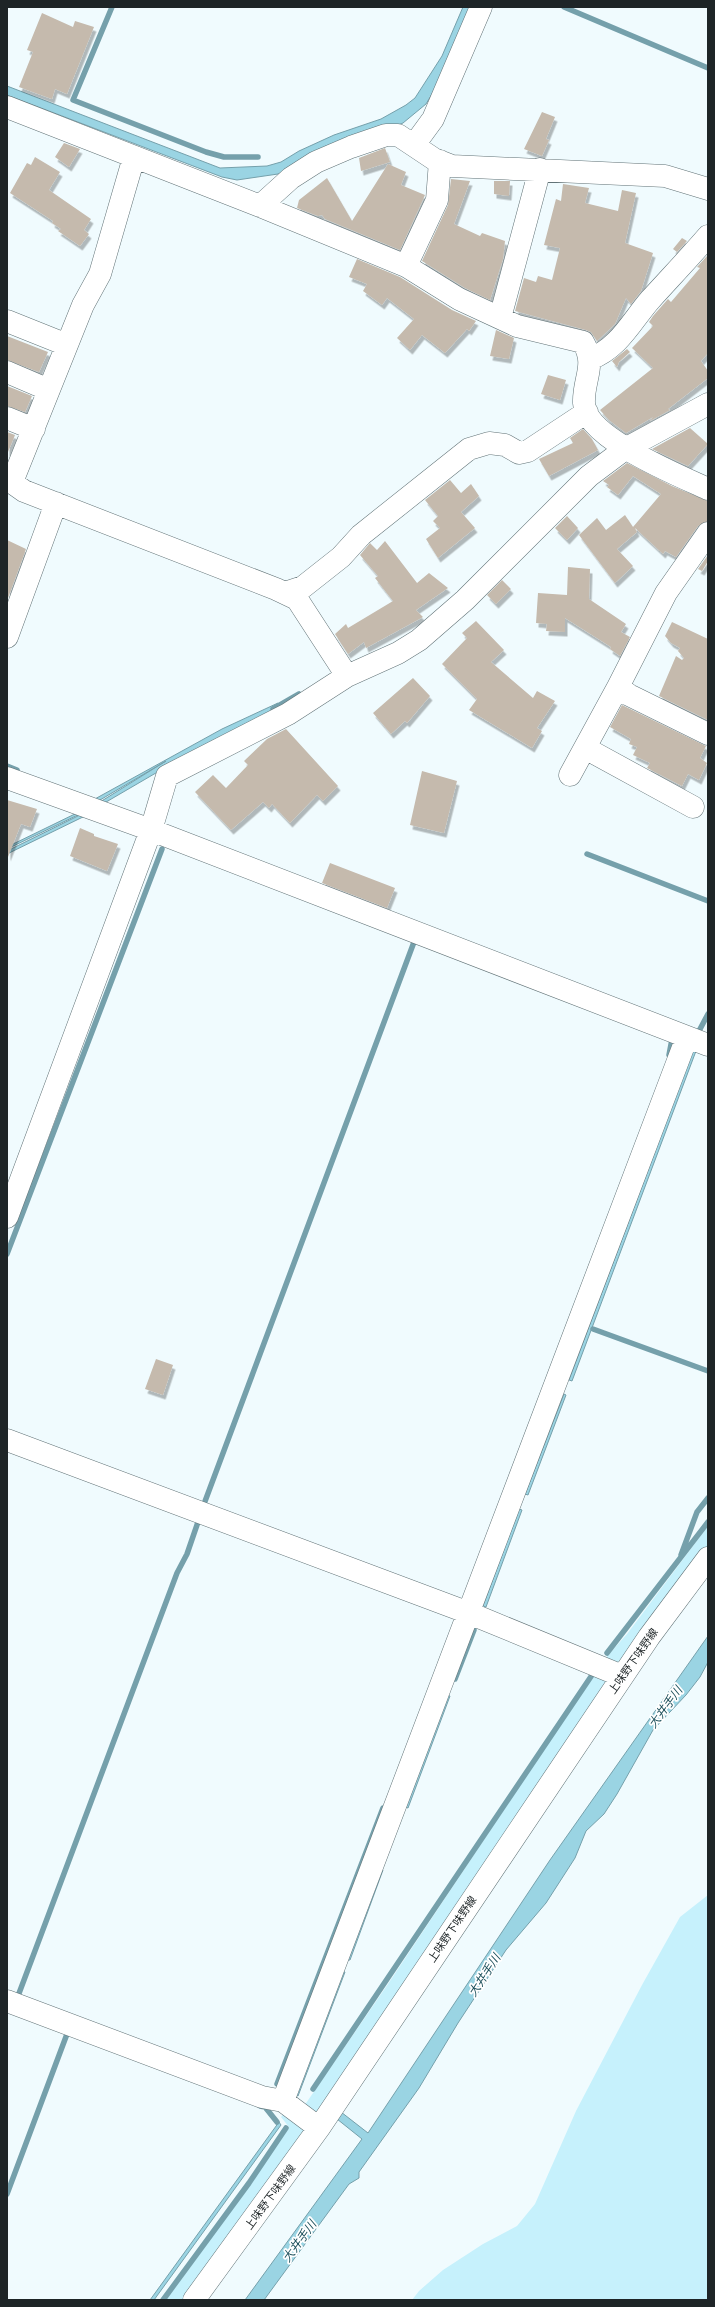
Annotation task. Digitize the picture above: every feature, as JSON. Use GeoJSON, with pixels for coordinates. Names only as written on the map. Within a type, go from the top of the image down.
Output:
{"type":"FeatureCollection","features":[{"type":"Feature","properties":{"kind":"street"},"geometry":{"type":"LineString","coordinates":[[414,145],[433,118],[481,7]]}},
{"type":"Feature","properties":{"kind":"street"},"geometry":{"type":"LineString","coordinates":[[7,107],[260,206],[406,266],[459,299],[517,326],[582,342],[589,352],[590,359],[584,405],[590,419],[606,435],[625,449],[708,489]]}},
{"type":"Feature","properties":{"kind":"street"},"geometry":{"type":"LineString","coordinates":[[260,206],[291,178],[316,162],[351,147],[386,135],[398,135],[440,161],[452,166],[665,176],[708,189]]}},
{"type":"Feature","properties":{"kind":"street"},"geometry":{"type":"LineString","coordinates":[[134,156],[100,274],[83,305],[34,429],[10,480],[24,491],[297,599],[347,676]]}},
{"type":"Feature","properties":{"kind":"street"},"geometry":{"type":"LineString","coordinates":[[406,266],[437,200],[440,161]]}},
{"type":"Feature","properties":{"kind":"street"},"geometry":{"type":"LineString","coordinates":[[500,318],[540,169]]}},
{"type":"Feature","properties":{"kind":"street"},"geometry":{"type":"LineString","coordinates":[[590,359],[600,355],[619,341],[649,301],[708,236]]}},
{"type":"Feature","properties":{"kind":"street"},"geometry":{"type":"LineString","coordinates":[[7,321],[67,345]]}},
{"type":"Feature","properties":{"kind":"street"},"geometry":{"type":"LineString","coordinates":[[7,372],[49,390]]}},
{"type":"Feature","properties":{"kind":"street"},"geometry":{"type":"LineString","coordinates":[[7,1217],[151,830],[167,776],[288,714],[347,676],[398,653],[435,628],[589,476],[625,449],[708,404]]}},
{"type":"Feature","properties":{"kind":"street"},"geometry":{"type":"LineString","coordinates":[[285,593],[303,587],[341,557],[365,531],[470,449],[489,443],[505,445],[519,454],[528,451],[587,412]]}},
{"type":"Feature","properties":{"kind":"street"},"geometry":{"type":"LineString","coordinates":[[7,418],[34,429]]}},
{"type":"Feature","properties":{"kind":"street"},"geometry":{"type":"LineString","coordinates":[[7,637],[56,503]]}},
{"type":"Feature","properties":{"kind":"street"},"geometry":{"type":"LineString","coordinates":[[570,775],[618,687],[666,593],[708,533]]}},
{"type":"Feature","properties":{"kind":"street"},"geometry":{"type":"LineString","coordinates":[[618,687],[629,695],[708,734]]}},
{"type":"Feature","properties":{"kind":"street"},"geometry":{"type":"LineString","coordinates":[[585,748],[693,807]]}},
{"type":"Feature","properties":{"kind":"street"},"geometry":{"type":"LineString","coordinates":[[7,778],[151,830],[708,1044]]}},
{"type":"Feature","properties":{"kind":"street"},"geometry":{"type":"LineString","coordinates":[[283,2101],[687,1037]]}},
{"type":"Feature","properties":{"kind":"street"},"geometry":{"type":"LineString","coordinates":[[7,1440],[469,1613],[622,1676]]}},
{"type":"Feature","properties":{"kind":"street","name":"上味野下味野線"},"geometry":{"type":"LineString","coordinates":[[194,2300],[319,2128],[649,1636],[708,1558]]}},
{"type":"Feature","properties":{"kind":"street"},"geometry":{"type":"LineString","coordinates":[[7,2001],[262,2097],[283,2101],[319,2128]]}},
{"type":"Feature","properties":{"kind":"shaded area"},"geometry":{"type":"Polygon","coordinates":[[[708,1526],[708,1550],[624,1660],[611,1664],[602,1662],[627,1634],[708,1526]]]}},
{"type":"Feature","properties":{"kind":"shaded area"},"geometry":{"type":"Polygon","coordinates":[[[598,1668],[609,1678],[322,2115],[302,2109],[390,1981],[598,1668]]]}},
{"type":"Feature","properties":{"kind":"shaded area"},"geometry":{"type":"Polygon","coordinates":[[[708,1895],[708,2300],[412,2300],[419,2291],[443,2270],[483,2244],[517,2226],[535,2204],[576,2111],[642,1985],[680,1917],[708,1895]]]}},
{"type":"Feature","properties":{"kind":"shaded area"},"geometry":{"type":"Polygon","coordinates":[[[286,2111],[308,2126],[186,2300],[166,2300],[250,2185],[289,2127],[281,2117],[286,2111]]]}},
{"type":"Feature","properties":{"kind":"water"},"geometry":{"type":"Polygon","coordinates":[[[463,7],[472,7],[441,79],[426,104],[403,123],[278,174],[237,180],[222,177],[7,95],[7,86],[220,168],[267,166],[281,162],[299,151],[334,135],[381,119],[406,105],[415,98],[442,56],[463,7]]]}},
{"type":"Feature","properties":{"kind":"water"},"geometry":{"type":"Polygon","coordinates":[[[278,703],[281,708],[185,756],[101,805],[100,802],[166,761],[95,803],[93,800],[222,729],[278,703]]]}},
{"type":"Feature","properties":{"kind":"water"},"geometry":{"type":"Polygon","coordinates":[[[81,811],[82,813],[7,849],[7,847],[81,811]]]}},
{"type":"Feature","properties":{"kind":"water"},"geometry":{"type":"Polygon","coordinates":[[[86,812],[87,815],[7,854],[7,851],[86,812]]]}},
{"type":"Feature","properties":{"kind":"water"},"geometry":{"type":"Polygon","coordinates":[[[693,1050],[696,1051],[572,1381],[569,1380],[693,1050]]]}},
{"type":"Feature","properties":{"kind":"water"},"geometry":{"type":"Polygon","coordinates":[[[564,1394],[566,1395],[528,1495],[525,1494],[564,1394]]]}},
{"type":"Feature","properties":{"kind":"water"},"geometry":{"type":"Polygon","coordinates":[[[519,1509],[522,1510],[486,1607],[483,1606],[519,1509]]]}},
{"type":"Feature","properties":{"kind":"water","name":"大井手川"},"geometry":{"type":"Polygon","coordinates":[[[708,1636],[708,1662],[700,1677],[686,1695],[653,1730],[604,1814],[586,1831],[575,1858],[546,1903],[506,1950],[458,2023],[419,2088],[359,2172],[359,2178],[349,2184],[264,2300],[245,2300],[362,2139],[337,2119],[341,2112],[368,2133],[550,1860],[708,1636]]]}},
{"type":"Feature","properties":{"kind":"water"},"geometry":{"type":"Polygon","coordinates":[[[447,1695],[450,1696],[408,1808],[405,1807],[447,1695]]]}},
{"type":"Feature","properties":{"kind":"water"},"geometry":{"type":"Polygon","coordinates":[[[381,1869],[383,1870],[350,1960],[348,1960],[381,1869]]]}},
{"type":"Feature","properties":{"kind":"water"},"geometry":{"type":"Polygon","coordinates":[[[343,1972],[345,1972],[298,2096],[295,2095],[343,1972]]]}},
{"type":"Feature","properties":{"kind":"water"},"geometry":{"type":"Polygon","coordinates":[[[279,2122],[281,2125],[154,2300],[150,2300],[279,2122]]]}},
{"type":"Feature","properties":{"kind":"building"},"geometry":{"type":"Polygon","coordinates":[[[42,13],[73,27],[75,21],[94,27],[67,94],[55,89],[52,99],[19,87],[33,52],[27,50],[42,13]]]}},
{"type":"Feature","properties":{"kind":"building"},"geometry":{"type":"Polygon","coordinates":[[[542,112],[555,117],[546,139],[549,140],[542,156],[524,149],[542,112]]]}},
{"type":"Feature","properties":{"kind":"building"},"geometry":{"type":"Polygon","coordinates":[[[64,143],[80,149],[69,167],[55,157],[64,143]]]}},
{"type":"Feature","properties":{"kind":"building"},"geometry":{"type":"Polygon","coordinates":[[[385,148],[390,162],[361,171],[359,158],[385,148]]]}},
{"type":"Feature","properties":{"kind":"building"},"geometry":{"type":"Polygon","coordinates":[[[35,157],[60,172],[49,190],[91,219],[84,230],[89,234],[80,246],[58,231],[61,229],[52,223],[53,221],[10,193],[27,163],[31,165],[35,157]]]}},
{"type":"Feature","properties":{"kind":"building"},"geometry":{"type":"Polygon","coordinates":[[[388,164],[406,172],[401,185],[425,195],[400,250],[325,219],[322,215],[318,216],[297,208],[299,200],[327,178],[352,221],[388,164]]]}},
{"type":"Feature","properties":{"kind":"building"},"geometry":{"type":"Polygon","coordinates":[[[451,179],[470,181],[454,224],[480,236],[482,233],[505,241],[503,259],[490,300],[465,288],[422,261],[448,205],[451,179]]]}},
{"type":"Feature","properties":{"kind":"building"},"geometry":{"type":"Polygon","coordinates":[[[494,181],[510,181],[509,196],[494,194],[494,181]]]}},
{"type":"Feature","properties":{"kind":"building"},"geometry":{"type":"Polygon","coordinates":[[[563,184],[589,188],[585,203],[618,211],[622,190],[636,193],[625,243],[653,253],[641,291],[631,304],[626,298],[615,324],[597,341],[591,332],[586,330],[515,311],[524,278],[536,282],[538,276],[552,280],[560,248],[544,245],[556,199],[561,201],[563,184]]]}},
{"type":"Feature","properties":{"kind":"building"},"geometry":{"type":"Polygon","coordinates":[[[682,238],[687,241],[677,252],[673,249],[682,238]]]}},
{"type":"Feature","properties":{"kind":"building"},"geometry":{"type":"Polygon","coordinates":[[[707,256],[708,353],[701,361],[708,371],[708,378],[668,409],[670,410],[650,421],[653,417],[626,433],[609,420],[600,410],[653,368],[632,348],[653,326],[649,322],[653,316],[668,299],[671,302],[700,268],[697,267],[707,256]]]}},
{"type":"Feature","properties":{"kind":"building"},"geometry":{"type":"Polygon","coordinates":[[[357,259],[400,277],[452,310],[476,321],[469,331],[467,329],[445,353],[422,335],[410,350],[397,338],[414,319],[387,298],[382,305],[363,291],[367,284],[349,277],[357,259]]]}},
{"type":"Feature","properties":{"kind":"building"},"geometry":{"type":"Polygon","coordinates":[[[496,330],[514,338],[509,359],[490,356],[496,330]]]}},
{"type":"Feature","properties":{"kind":"building"},"geometry":{"type":"Polygon","coordinates":[[[7,336],[48,352],[39,372],[7,360],[7,336]]]}},
{"type":"Feature","properties":{"kind":"building"},"geometry":{"type":"Polygon","coordinates":[[[627,349],[630,352],[619,362],[617,367],[612,361],[627,349]]]}},
{"type":"Feature","properties":{"kind":"building"},"geometry":{"type":"Polygon","coordinates":[[[548,375],[566,380],[560,400],[541,394],[548,375]]]}},
{"type":"Feature","properties":{"kind":"building"},"geometry":{"type":"Polygon","coordinates":[[[7,386],[32,396],[25,412],[7,406],[7,386]]]}},
{"type":"Feature","properties":{"kind":"building"},"geometry":{"type":"Polygon","coordinates":[[[690,428],[708,444],[688,466],[652,449],[690,428]]]}},
{"type":"Feature","properties":{"kind":"building"},"geometry":{"type":"Polygon","coordinates":[[[583,429],[592,439],[598,450],[549,476],[539,459],[573,443],[570,438],[583,429]]]}},
{"type":"Feature","properties":{"kind":"building"},"geometry":{"type":"Polygon","coordinates":[[[7,432],[15,435],[8,452],[7,452],[7,432]]]}},
{"type":"Feature","properties":{"kind":"building"},"geometry":{"type":"Polygon","coordinates":[[[627,463],[672,486],[708,501],[708,521],[698,526],[676,557],[665,551],[663,554],[635,528],[637,532],[617,549],[633,566],[615,583],[579,535],[597,518],[606,530],[625,515],[633,527],[661,494],[633,476],[618,495],[607,487],[609,485],[603,481],[627,463]]]}},
{"type":"Feature","properties":{"kind":"building"},"geometry":{"type":"Polygon","coordinates":[[[450,480],[461,493],[471,484],[479,496],[461,512],[475,528],[438,558],[426,539],[440,528],[433,521],[438,516],[425,500],[450,480]]]}},
{"type":"Feature","properties":{"kind":"building"},"geometry":{"type":"Polygon","coordinates":[[[567,516],[578,528],[567,540],[555,528],[567,516]]]}},
{"type":"Feature","properties":{"kind":"building"},"geometry":{"type":"Polygon","coordinates":[[[7,540],[26,549],[8,598],[7,598],[7,540]]]}},
{"type":"Feature","properties":{"kind":"building"},"geometry":{"type":"Polygon","coordinates":[[[385,541],[417,583],[429,573],[448,588],[416,610],[423,617],[366,648],[364,642],[348,654],[335,634],[346,624],[348,628],[393,601],[375,578],[378,576],[360,555],[370,543],[377,550],[385,541]]]}},
{"type":"Feature","properties":{"kind":"building"},"geometry":{"type":"Polygon","coordinates":[[[708,555],[708,561],[702,571],[698,569],[708,555]]]}},
{"type":"Feature","properties":{"kind":"building"},"geometry":{"type":"Polygon","coordinates":[[[568,567],[590,569],[589,599],[626,624],[621,632],[630,637],[620,656],[610,649],[611,647],[565,618],[565,632],[546,631],[547,624],[536,623],[538,593],[567,595],[568,567]]]}},
{"type":"Feature","properties":{"kind":"building"},"geometry":{"type":"Polygon","coordinates":[[[502,580],[511,589],[496,604],[487,595],[502,580]]]}},
{"type":"Feature","properties":{"kind":"building"},"geometry":{"type":"Polygon","coordinates":[[[476,621],[504,650],[491,662],[533,698],[537,691],[555,701],[537,728],[542,731],[532,748],[469,710],[477,699],[442,664],[467,638],[462,633],[476,621]]]}},
{"type":"Feature","properties":{"kind":"building"},"geometry":{"type":"Polygon","coordinates":[[[672,622],[708,639],[708,720],[659,696],[676,656],[682,660],[684,658],[678,651],[680,648],[671,643],[665,636],[672,622]]]}},
{"type":"Feature","properties":{"kind":"building"},"geometry":{"type":"Polygon","coordinates":[[[413,678],[430,696],[407,723],[405,721],[391,734],[373,713],[413,678]]]}},
{"type":"Feature","properties":{"kind":"building"},"geometry":{"type":"Polygon","coordinates":[[[622,705],[706,746],[700,758],[707,763],[699,780],[688,774],[682,786],[647,768],[650,763],[633,755],[637,747],[629,744],[631,739],[610,727],[622,705]]]}},
{"type":"Feature","properties":{"kind":"building"},"geometry":{"type":"Polygon","coordinates":[[[286,729],[338,786],[323,801],[317,795],[290,823],[272,804],[269,808],[263,802],[231,830],[195,792],[213,775],[226,788],[248,765],[244,761],[267,739],[286,729]]]}},
{"type":"Feature","properties":{"kind":"building"},"geometry":{"type":"Polygon","coordinates":[[[422,771],[457,781],[444,833],[410,825],[422,771]]]}},
{"type":"Feature","properties":{"kind":"building"},"geometry":{"type":"Polygon","coordinates":[[[7,800],[37,809],[30,827],[21,824],[8,857],[7,800]]]}},
{"type":"Feature","properties":{"kind":"building"},"geometry":{"type":"Polygon","coordinates":[[[80,828],[94,834],[94,836],[118,844],[107,871],[70,856],[80,828]]]}},
{"type":"Feature","properties":{"kind":"building"},"geometry":{"type":"Polygon","coordinates":[[[330,863],[395,888],[387,908],[322,883],[330,863]]]}},
{"type":"Feature","properties":{"kind":"building"},"geometry":{"type":"Polygon","coordinates":[[[156,1359],[173,1365],[163,1395],[145,1389],[156,1359]]]}},
{"type":"Feature","properties":{"kind":"waterway"},"geometry":{"type":"LineString","coordinates":[[112,7],[73,100],[206,152],[224,157],[258,157]]}},
{"type":"Feature","properties":{"kind":"waterway"},"geometry":{"type":"LineString","coordinates":[[564,7],[708,68]]}},
{"type":"Feature","properties":{"kind":"waterway"},"geometry":{"type":"LineString","coordinates":[[273,709],[299,694]]}},
{"type":"Feature","properties":{"kind":"waterway"},"geometry":{"type":"LineString","coordinates":[[7,766],[17,770]]}},
{"type":"Feature","properties":{"kind":"waterway"},"geometry":{"type":"LineString","coordinates":[[7,1254],[162,849]]}},
{"type":"Feature","properties":{"kind":"waterway"},"geometry":{"type":"LineString","coordinates":[[587,854],[708,901]]}},
{"type":"Feature","properties":{"kind":"waterway"},"geometry":{"type":"LineString","coordinates":[[204,1504],[414,942]]}},
{"type":"Feature","properties":{"kind":"waterway"},"geometry":{"type":"LineString","coordinates":[[699,1031],[708,1014]]}},
{"type":"Feature","properties":{"kind":"waterway"},"geometry":{"type":"LineString","coordinates":[[669,1038],[672,1039],[669,1055]]}},
{"type":"Feature","properties":{"kind":"waterway"},"geometry":{"type":"LineString","coordinates":[[593,1329],[708,1371]]}},
{"type":"Feature","properties":{"kind":"waterway"},"geometry":{"type":"LineString","coordinates":[[681,1555],[697,1512],[708,1498]]}},
{"type":"Feature","properties":{"kind":"waterway"},"geometry":{"type":"LineString","coordinates":[[18,1996],[177,1573],[187,1554],[198,1522]]}},
{"type":"Feature","properties":{"kind":"waterway"},"geometry":{"type":"LineString","coordinates":[[607,1653],[708,1522]]}},
{"type":"Feature","properties":{"kind":"waterway"},"geometry":{"type":"LineString","coordinates":[[455,1679],[474,1630]]}},
{"type":"Feature","properties":{"kind":"waterway"},"geometry":{"type":"LineString","coordinates":[[313,2089],[592,1675]]}},
{"type":"Feature","properties":{"kind":"waterway"},"geometry":{"type":"LineString","coordinates":[[277,2084],[383,1808]]}},
{"type":"Feature","properties":{"kind":"waterway"},"geometry":{"type":"LineString","coordinates":[[7,2194],[67,2034]]}},
{"type":"Feature","properties":{"kind":"waterway"},"geometry":{"type":"LineString","coordinates":[[260,2106],[265,2107],[277,2122]]}},
{"type":"Feature","properties":{"kind":"waterway"},"geometry":{"type":"LineString","coordinates":[[163,2300],[249,2183],[286,2128]]}}]}
